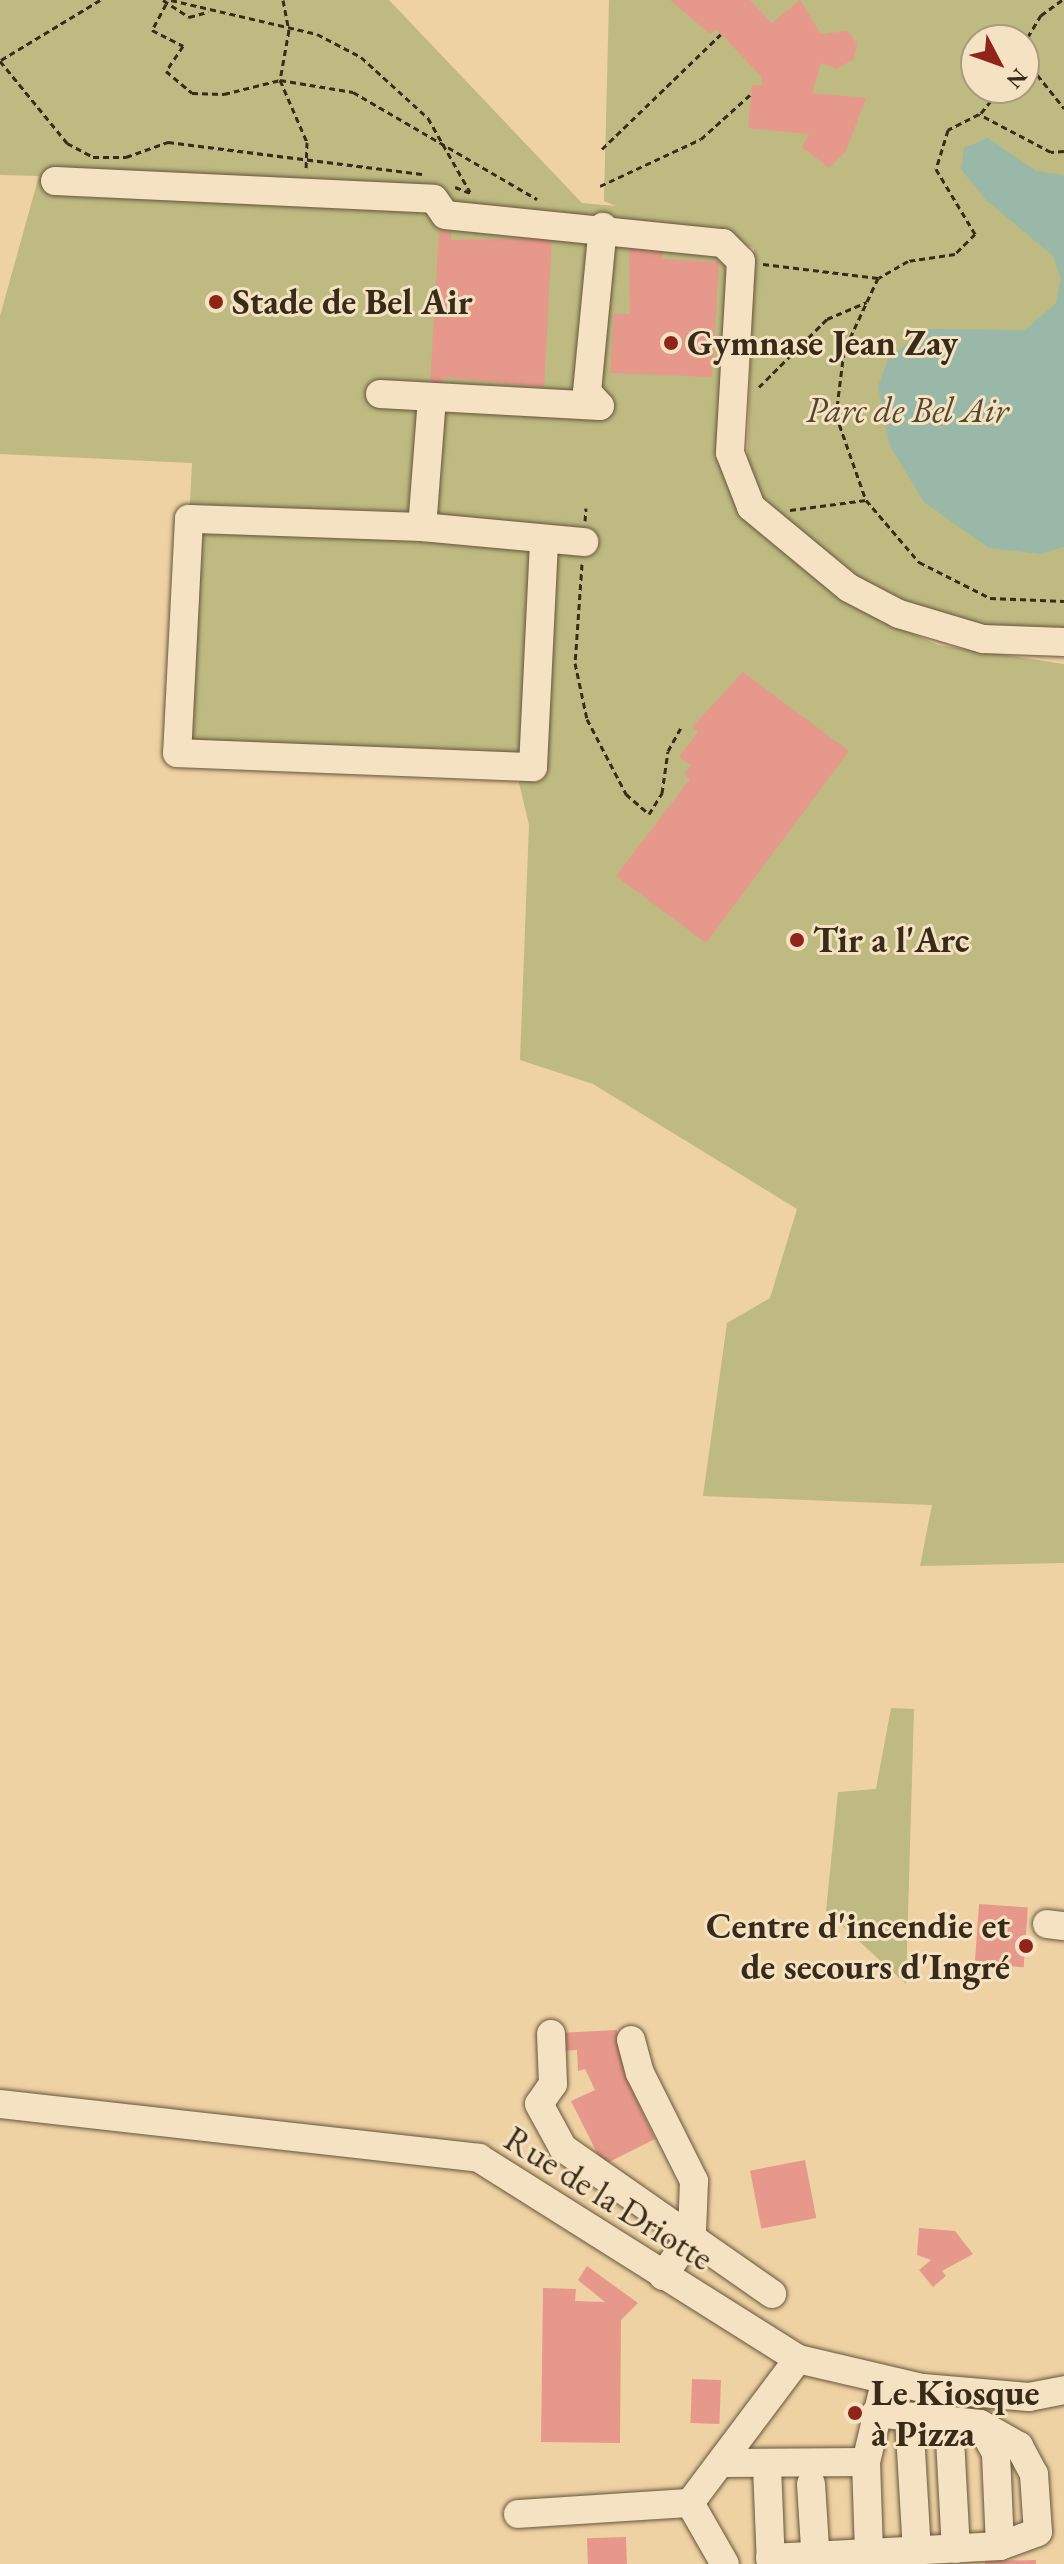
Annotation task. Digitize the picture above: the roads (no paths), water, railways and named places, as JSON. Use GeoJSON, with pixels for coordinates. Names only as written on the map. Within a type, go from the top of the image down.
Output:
{"type":"FeatureCollection","features":[{"type":"Feature","properties":{"kind":"street"},"geometry":{"type":"LineString","coordinates":[[55,181],[434,199],[445,215],[473,205],[539,221],[711,239],[741,261],[730,399],[734,474],[766,521],[849,588],[899,614],[983,639],[1064,642]]}},
{"type":"Feature","properties":{"kind":"street"},"geometry":{"type":"LineString","coordinates":[[380,394],[600,406],[587,392],[603,227]]}},
{"type":"Feature","properties":{"kind":"street"},"geometry":{"type":"LineString","coordinates":[[422,527],[432,398]]}},
{"type":"Feature","properties":{"kind":"street"},"geometry":{"type":"LineString","coordinates":[[544,540],[533,767],[177,753],[189,519],[422,527],[584,542]]}},
{"type":"Feature","properties":{"kind":"street"},"geometry":{"type":"LineString","coordinates":[[551,2034],[553,2084],[539,2104],[563,2148],[772,2294]]}},
{"type":"Feature","properties":{"kind":"street"},"geometry":{"type":"LineString","coordinates":[[631,2040],[640,2073],[694,2181],[690,2236],[663,2276]]}},
{"type":"Feature","properties":{"kind":"street","name":"Rue de la Driotte"},"geometry":{"type":"LineString","coordinates":[[0,2104],[479,2158],[798,2359],[886,2383],[1029,2397],[1064,2390]]}},
{"type":"Feature","properties":{"kind":"street"},"geometry":{"type":"LineString","coordinates":[[518,2514],[690,2503],[725,2463],[798,2359]]}},
{"type":"Feature","properties":{"kind":"street"},"geometry":{"type":"LineString","coordinates":[[869,2553],[866,2462],[886,2383]]}},
{"type":"Feature","properties":{"kind":"street"},"geometry":{"type":"LineString","coordinates":[[767,2466],[770,2561],[1000,2546],[1038,2532],[1034,2474],[1019,2446],[980,2424],[876,2413]]}},
{"type":"Feature","properties":{"kind":"street"},"geometry":{"type":"LineString","coordinates":[[909,2417],[917,2551]]}},
{"type":"Feature","properties":{"kind":"street"},"geometry":{"type":"LineString","coordinates":[[949,2421],[956,2549]]}},
{"type":"Feature","properties":{"kind":"street"},"geometry":{"type":"LineString","coordinates":[[980,2424],[996,2453],[1000,2546]]}},
{"type":"Feature","properties":{"kind":"street"},"geometry":{"type":"LineString","coordinates":[[725,2463],[767,2466],[866,2462]]}},
{"type":"Feature","properties":{"kind":"street"},"geometry":{"type":"LineString","coordinates":[[811,2484],[816,2560]]}},
{"type":"Feature","properties":{"kind":"street"},"geometry":{"type":"LineString","coordinates":[[690,2503],[725,2564]]}},
{"type":"Feature","properties":{"kind":"place","name":"Stade de Bel Air"},"geometry":{"type":"Point","coordinates":[216,302]}},
{"type":"Feature","properties":{"kind":"place","name":"Gymnase Jean Zay"},"geometry":{"type":"Point","coordinates":[671,343]}},
{"type":"Feature","properties":{"kind":"place","name":"Tir a l'Arc"},"geometry":{"type":"Point","coordinates":[797,940]}},
{"type":"Feature","properties":{"kind":"place","name":"Centre d'incendie et de secours d'Ingré"},"geometry":{"type":"Point","coordinates":[1026,1946]}},
{"type":"Feature","properties":{"kind":"place","name":"Le Kiosque à Pizza"},"geometry":{"type":"Point","coordinates":[855,2413]}},
{"type":"Feature","properties":{"kind":"park label","name":"Parc de Bel Air"},"geometry":{"type":"Point","coordinates":[907,410]}}]}
